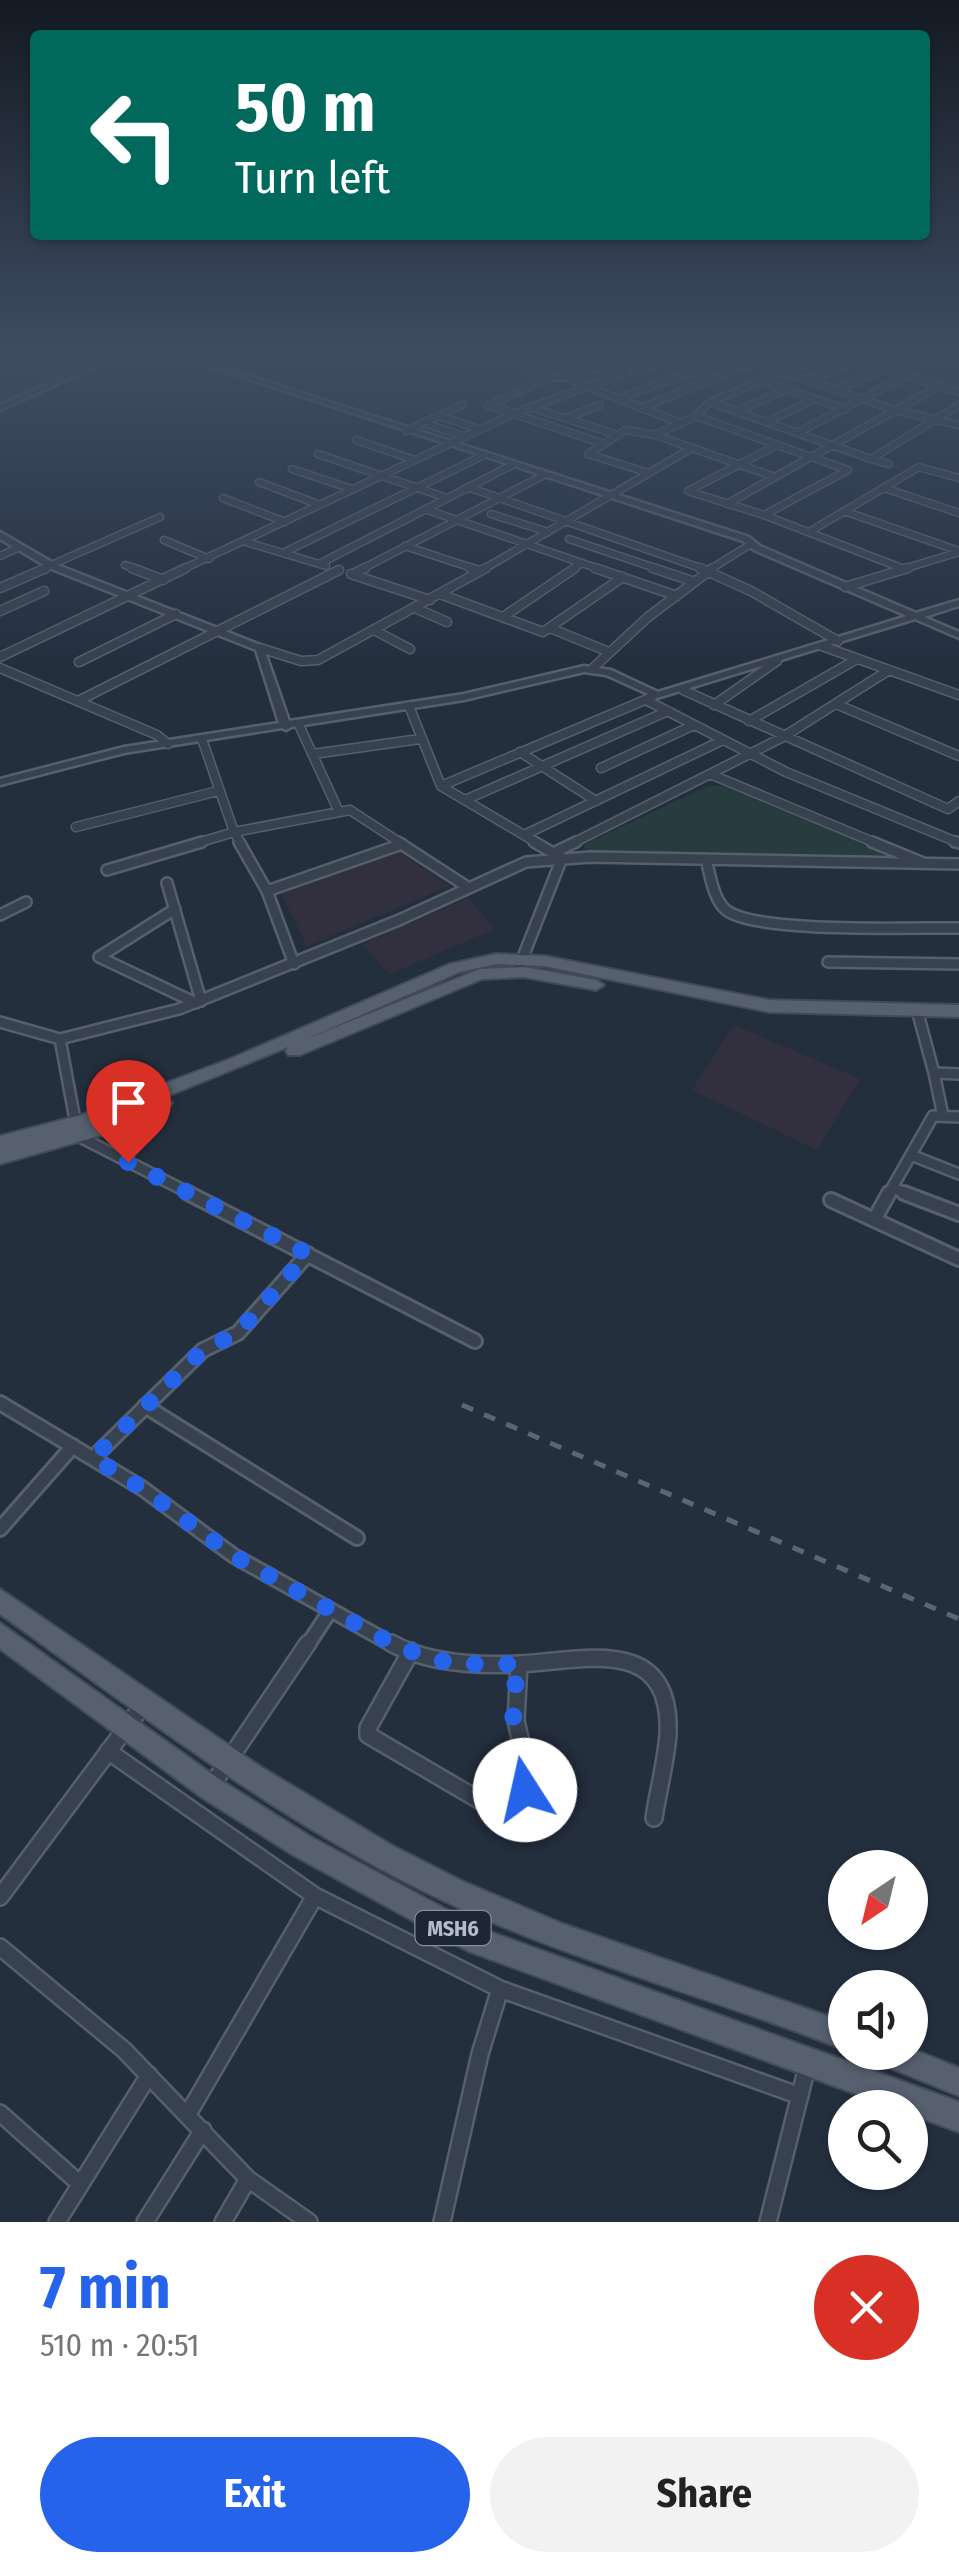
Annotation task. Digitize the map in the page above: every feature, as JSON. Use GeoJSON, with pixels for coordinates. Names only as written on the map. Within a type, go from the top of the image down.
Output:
{"type":"FeatureCollection","features":[{"type":"Feature","properties":{"kind":"main road"},"geometry":{"type":"LineString","coordinates":[[0,1157],[460,981],[520,965],[770,1015],[918,1015],[959,1011]]}},
{"type":"Feature","properties":{"kind":"main road"},"geometry":{"type":"LineString","coordinates":[[918,1015],[959,1021]]}},
{"type":"Feature","properties":{"kind":"main road"},"geometry":{"type":"LineString","coordinates":[[0,1143],[75,1130]]}},
{"type":"Feature","properties":{"kind":"main road","name":"MSH6"},"geometry":{"type":"LineString","coordinates":[[0,1600],[228,1762],[376,1851],[521,1921],[828,2030]]}},
{"type":"Feature","properties":{"kind":"main road","name":"MSH6"},"geometry":{"type":"LineString","coordinates":[[0,1635],[210,1788],[302,1846],[478,1941],[959,2117]]}},
{"type":"Feature","properties":{"kind":"main road"},"geometry":{"type":"LineString","coordinates":[[928,2069],[959,2082]]}},
{"type":"Feature","properties":{"kind":"street"},"geometry":{"type":"LineString","coordinates":[[336,460],[448,498]]}},
{"type":"Feature","properties":{"kind":"street"},"geometry":{"type":"LineString","coordinates":[[0,657],[411,460]]}},
{"type":"Feature","properties":{"kind":"street"},"geometry":{"type":"LineString","coordinates":[[284,553],[474,460]]}},
{"type":"Feature","properties":{"kind":"street"},"geometry":{"type":"LineString","coordinates":[[499,460],[732,534],[959,636]]}},
{"type":"Feature","properties":{"kind":"street"},"geometry":{"type":"LineString","coordinates":[[607,460],[649,472]]}},
{"type":"Feature","properties":{"kind":"street"},"geometry":{"type":"LineString","coordinates":[[0,534],[52,566],[260,648],[310,662],[480,572],[671,460]]}},
{"type":"Feature","properties":{"kind":"street"},"geometry":{"type":"LineString","coordinates":[[726,460],[775,477]]}},
{"type":"Feature","properties":{"kind":"street"},"geometry":{"type":"LineString","coordinates":[[747,460],[688,491],[764,515],[904,569]]}},
{"type":"Feature","properties":{"kind":"street"},"geometry":{"type":"LineString","coordinates":[[727,504],[807,460]]}},
{"type":"Feature","properties":{"kind":"street"},"geometry":{"type":"LineString","coordinates":[[764,515],[848,470],[819,460]]}},
{"type":"Feature","properties":{"kind":"street"},"geometry":{"type":"LineString","coordinates":[[874,460],[890,464]]}},
{"type":"Feature","properties":{"kind":"street"},"geometry":{"type":"LineString","coordinates":[[319,564],[512,464]]}},
{"type":"Feature","properties":{"kind":"street"},"geometry":{"type":"LineString","coordinates":[[810,532],[919,467],[959,478]]}},
{"type":"Feature","properties":{"kind":"street"},"geometry":{"type":"LineString","coordinates":[[292,468],[352,489]]}},
{"type":"Feature","properties":{"kind":"street"},"geometry":{"type":"LineString","coordinates":[[353,574],[544,475]]}},
{"type":"Feature","properties":{"kind":"street"},"geometry":{"type":"LineString","coordinates":[[259,482],[320,505]]}},
{"type":"Feature","properties":{"kind":"street"},"geometry":{"type":"LineString","coordinates":[[468,487],[710,570],[779,604],[838,640]]}},
{"type":"Feature","properties":{"kind":"street"},"geometry":{"type":"LineString","coordinates":[[884,488],[959,513]]}},
{"type":"Feature","properties":{"kind":"street"},"geometry":{"type":"LineString","coordinates":[[223,498],[285,522]]}},
{"type":"Feature","properties":{"kind":"street"},"geometry":{"type":"LineString","coordinates":[[425,509],[677,596]]}},
{"type":"Feature","properties":{"kind":"street"},"geometry":{"type":"LineString","coordinates":[[844,511],[959,552]]}},
{"type":"Feature","properties":{"kind":"street"},"geometry":{"type":"LineString","coordinates":[[490,514],[548,532]]}},
{"type":"Feature","properties":{"kind":"street"},"geometry":{"type":"LineString","coordinates":[[0,588],[160,518]]}},
{"type":"Feature","properties":{"kind":"street"},"geometry":{"type":"LineString","coordinates":[[568,539],[695,582]]}},
{"type":"Feature","properties":{"kind":"street"},"geometry":{"type":"LineString","coordinates":[[164,540],[209,558]]}},
{"type":"Feature","properties":{"kind":"street"},"geometry":{"type":"LineString","coordinates":[[245,541],[430,600]]}},
{"type":"Feature","properties":{"kind":"street"},"geometry":{"type":"LineString","coordinates":[[0,782],[124,750],[300,726],[593,668],[710,570],[752,544]]}},
{"type":"Feature","properties":{"kind":"street"},"geometry":{"type":"LineString","coordinates":[[0,556],[20,546]]}},
{"type":"Feature","properties":{"kind":"street"},"geometry":{"type":"LineString","coordinates":[[405,546],[480,572]]}},
{"type":"Feature","properties":{"kind":"street"},"geometry":{"type":"LineString","coordinates":[[846,587],[959,552]]}},
{"type":"Feature","properties":{"kind":"street"},"geometry":{"type":"LineString","coordinates":[[503,617],[582,564]]}},
{"type":"Feature","properties":{"kind":"street"},"geometry":{"type":"LineString","coordinates":[[126,565],[163,580]]}},
{"type":"Feature","properties":{"kind":"street"},"geometry":{"type":"LineString","coordinates":[[78,702],[339,570]]}},
{"type":"Feature","properties":{"kind":"street"},"geometry":{"type":"LineString","coordinates":[[440,594],[542,632],[622,577]]}},
{"type":"Feature","properties":{"kind":"street"},"geometry":{"type":"LineString","coordinates":[[0,611],[44,591]]}},
{"type":"Feature","properties":{"kind":"street"},"geometry":{"type":"LineString","coordinates":[[441,786],[652,698],[959,603]]}},
{"type":"Feature","properties":{"kind":"street"},"geometry":{"type":"LineString","coordinates":[[415,608],[446,622]]}},
{"type":"Feature","properties":{"kind":"street"},"geometry":{"type":"LineString","coordinates":[[79,662],[176,614]]}},
{"type":"Feature","properties":{"kind":"street"},"geometry":{"type":"LineString","coordinates":[[550,628],[609,652]]}},
{"type":"Feature","properties":{"kind":"street"},"geometry":{"type":"LineString","coordinates":[[374,630],[410,649]]}},
{"type":"Feature","properties":{"kind":"street"},"geometry":{"type":"LineString","coordinates":[[822,646],[959,695]]}},
{"type":"Feature","properties":{"kind":"street"},"geometry":{"type":"LineString","coordinates":[[260,648],[286,727]]}},
{"type":"Feature","properties":{"kind":"street"},"geometry":{"type":"LineString","coordinates":[[749,721],[858,659]]}},
{"type":"Feature","properties":{"kind":"street"},"geometry":{"type":"LineString","coordinates":[[714,705],[777,661]]}},
{"type":"Feature","properties":{"kind":"street"},"geometry":{"type":"LineString","coordinates":[[0,668],[168,744]]}},
{"type":"Feature","properties":{"kind":"street"},"geometry":{"type":"LineString","coordinates":[[593,668],[786,772],[959,843]]}},
{"type":"Feature","properties":{"kind":"street"},"geometry":{"type":"LineString","coordinates":[[520,965],[558,855],[783,737],[888,670]]}},
{"type":"Feature","properties":{"kind":"street"},"geometry":{"type":"LineString","coordinates":[[683,690],[948,809],[959,801]]}},
{"type":"Feature","properties":{"kind":"street"},"geometry":{"type":"LineString","coordinates":[[836,704],[959,756]]}},
{"type":"Feature","properties":{"kind":"street"},"geometry":{"type":"LineString","coordinates":[[409,706],[441,786],[558,855]]}},
{"type":"Feature","properties":{"kind":"street"},"geometry":{"type":"LineString","coordinates":[[465,800],[668,711]]}},
{"type":"Feature","properties":{"kind":"street"},"geometry":{"type":"LineString","coordinates":[[601,768],[694,724]]}},
{"type":"Feature","properties":{"kind":"street"},"geometry":{"type":"LineString","coordinates":[[300,726],[339,812]]}},
{"type":"Feature","properties":{"kind":"street"},"geometry":{"type":"LineString","coordinates":[[202,739],[234,832],[267,890],[294,964]]}},
{"type":"Feature","properties":{"kind":"street"},"geometry":{"type":"LineString","coordinates":[[312,754],[420,740]]}},
{"type":"Feature","properties":{"kind":"street"},"geometry":{"type":"LineString","coordinates":[[524,836],[724,740]]}},
{"type":"Feature","properties":{"kind":"street"},"geometry":{"type":"LineString","coordinates":[[520,752],[596,801]]}},
{"type":"Feature","properties":{"kind":"street"},"geometry":{"type":"LineString","coordinates":[[710,774],[926,864]]}},
{"type":"Feature","properties":{"kind":"street"},"geometry":{"type":"LineString","coordinates":[[76,826],[218,792]]}},
{"type":"Feature","properties":{"kind":"street"},"geometry":{"type":"LineString","coordinates":[[108,870],[234,832],[350,810],[469,888]]}},
{"type":"Feature","properties":{"kind":"street"},"geometry":{"type":"LineString","coordinates":[[267,890],[402,844]]}},
{"type":"Feature","properties":{"kind":"street"},"geometry":{"type":"LineString","coordinates":[[0,1022],[60,1039],[199,1002],[526,862],[558,855],[959,864]]}},
{"type":"Feature","properties":{"kind":"street"},"geometry":{"type":"LineString","coordinates":[[706,859],[728,914],[768,922],[959,928]]}},
{"type":"Feature","properties":{"kind":"street"},"geometry":{"type":"LineString","coordinates":[[168,882],[199,1002]]}},
{"type":"Feature","properties":{"kind":"street"},"geometry":{"type":"LineString","coordinates":[[0,915],[26,902]]}},
{"type":"Feature","properties":{"kind":"street"},"geometry":{"type":"LineString","coordinates":[[175,909],[99,960],[199,1002]]}},
{"type":"Feature","properties":{"kind":"street"},"geometry":{"type":"LineString","coordinates":[[828,962],[959,964]]}},
{"type":"Feature","properties":{"kind":"street"},"geometry":{"type":"LineString","coordinates":[[918,1015],[943,1116]]}},
{"type":"Feature","properties":{"kind":"street"},"geometry":{"type":"LineString","coordinates":[[60,1039],[75,1130],[475,1340]]}},
{"type":"Feature","properties":{"kind":"street"},"geometry":{"type":"LineString","coordinates":[[934,1073],[959,1074]]}},
{"type":"Feature","properties":{"kind":"street"},"geometry":{"type":"LineString","coordinates":[[874,1220],[932,1116],[959,1117]]}},
{"type":"Feature","properties":{"kind":"street"},"geometry":{"type":"LineString","coordinates":[[911,1155],[959,1174]]}},
{"type":"Feature","properties":{"kind":"street"},"geometry":{"type":"LineString","coordinates":[[892,1188],[959,1214]]}},
{"type":"Feature","properties":{"kind":"street"},"geometry":{"type":"LineString","coordinates":[[831,1200],[959,1259]]}},
{"type":"Feature","properties":{"kind":"street"},"geometry":{"type":"LineString","coordinates":[[93,1458],[203,1350],[238,1333],[308,1254]]}},
{"type":"Feature","properties":{"kind":"street"},"geometry":{"type":"LineString","coordinates":[[0,1402],[142,1488],[234,1556],[330,1611],[411,1651],[452,1664],[519,1664],[590,1654],[639,1666],[651,1673],[664,1702],[668,1732],[654,1818]]}},
{"type":"Feature","properties":{"kind":"street"},"geometry":{"type":"LineString","coordinates":[[145,1406],[357,1538]]}},
{"type":"Feature","properties":{"kind":"street"},"geometry":{"type":"LineString","coordinates":[[0,1528],[72,1446]]}},
{"type":"Feature","properties":{"kind":"street"},"geometry":{"type":"LineString","coordinates":[[210,1788],[330,1611]]}},
{"type":"Feature","properties":{"kind":"street"},"geometry":{"type":"LineString","coordinates":[[411,1651],[368,1728],[368,1735],[496,1810],[514,1803],[529,1777],[517,1743],[514,1718],[519,1664]]}},
{"type":"Feature","properties":{"kind":"street"},"geometry":{"type":"LineString","coordinates":[[0,1897],[146,1702]]}},
{"type":"Feature","properties":{"kind":"street"},"geometry":{"type":"LineString","coordinates":[[108,1751],[315,1896],[500,1990],[800,2096]]}},
{"type":"Feature","properties":{"kind":"street"},"geometry":{"type":"LineString","coordinates":[[188,2114],[315,1896]]}},
{"type":"Feature","properties":{"kind":"street"},"geometry":{"type":"LineString","coordinates":[[0,1947],[149,2076],[248,2180],[310,2222]]}},
{"type":"Feature","properties":{"kind":"street"},"geometry":{"type":"LineString","coordinates":[[442,2222],[480,2054],[500,1990]]}},
{"type":"Feature","properties":{"kind":"street"},"geometry":{"type":"LineString","coordinates":[[768,2222],[809,2060]]}},
{"type":"Feature","properties":{"kind":"street"},"geometry":{"type":"LineString","coordinates":[[57,2222],[149,2076]]}},
{"type":"Feature","properties":{"kind":"street"},"geometry":{"type":"LineString","coordinates":[[0,2114],[80,2184]]}},
{"type":"Feature","properties":{"kind":"street"},"geometry":{"type":"LineString","coordinates":[[144,2222],[203,2130]]}},
{"type":"Feature","properties":{"kind":"street"},"geometry":{"type":"LineString","coordinates":[[223,2222],[248,2180]]}},
{"type":"Feature","properties":{"kind":"shaded area"},"geometry":{"type":"Polygon","coordinates":[[[399,852],[449,886],[307,946],[281,893],[399,852]]]}},
{"type":"Feature","properties":{"kind":"shaded area"},"geometry":{"type":"Polygon","coordinates":[[[468,898],[495,929],[389,974],[362,944],[468,898]]]}},
{"type":"Feature","properties":{"kind":"shaded area"},"geometry":{"type":"Polygon","coordinates":[[[734,1025],[860,1079],[817,1150],[692,1090],[734,1025]]]}},
{"type":"Feature","properties":{"kind":"green space"},"geometry":{"type":"Polygon","coordinates":[[[708,786],[722,786],[884,850],[884,857],[587,853],[583,845],[708,786]]]}},
{"type":"Feature","properties":{"kind":"railway"},"geometry":{"type":"LineString","coordinates":[[462,1405],[959,1619]]}},
{"type":"Feature","properties":{"kind":"route"},"geometry":{"type":"LineString","coordinates":[[128,1162],[308,1254],[238,1333],[203,1350],[93,1458],[142,1488],[234,1556],[398,1647],[452,1664],[519,1664],[514,1718],[517,1743],[529,1777],[525,1790]]}}]}
